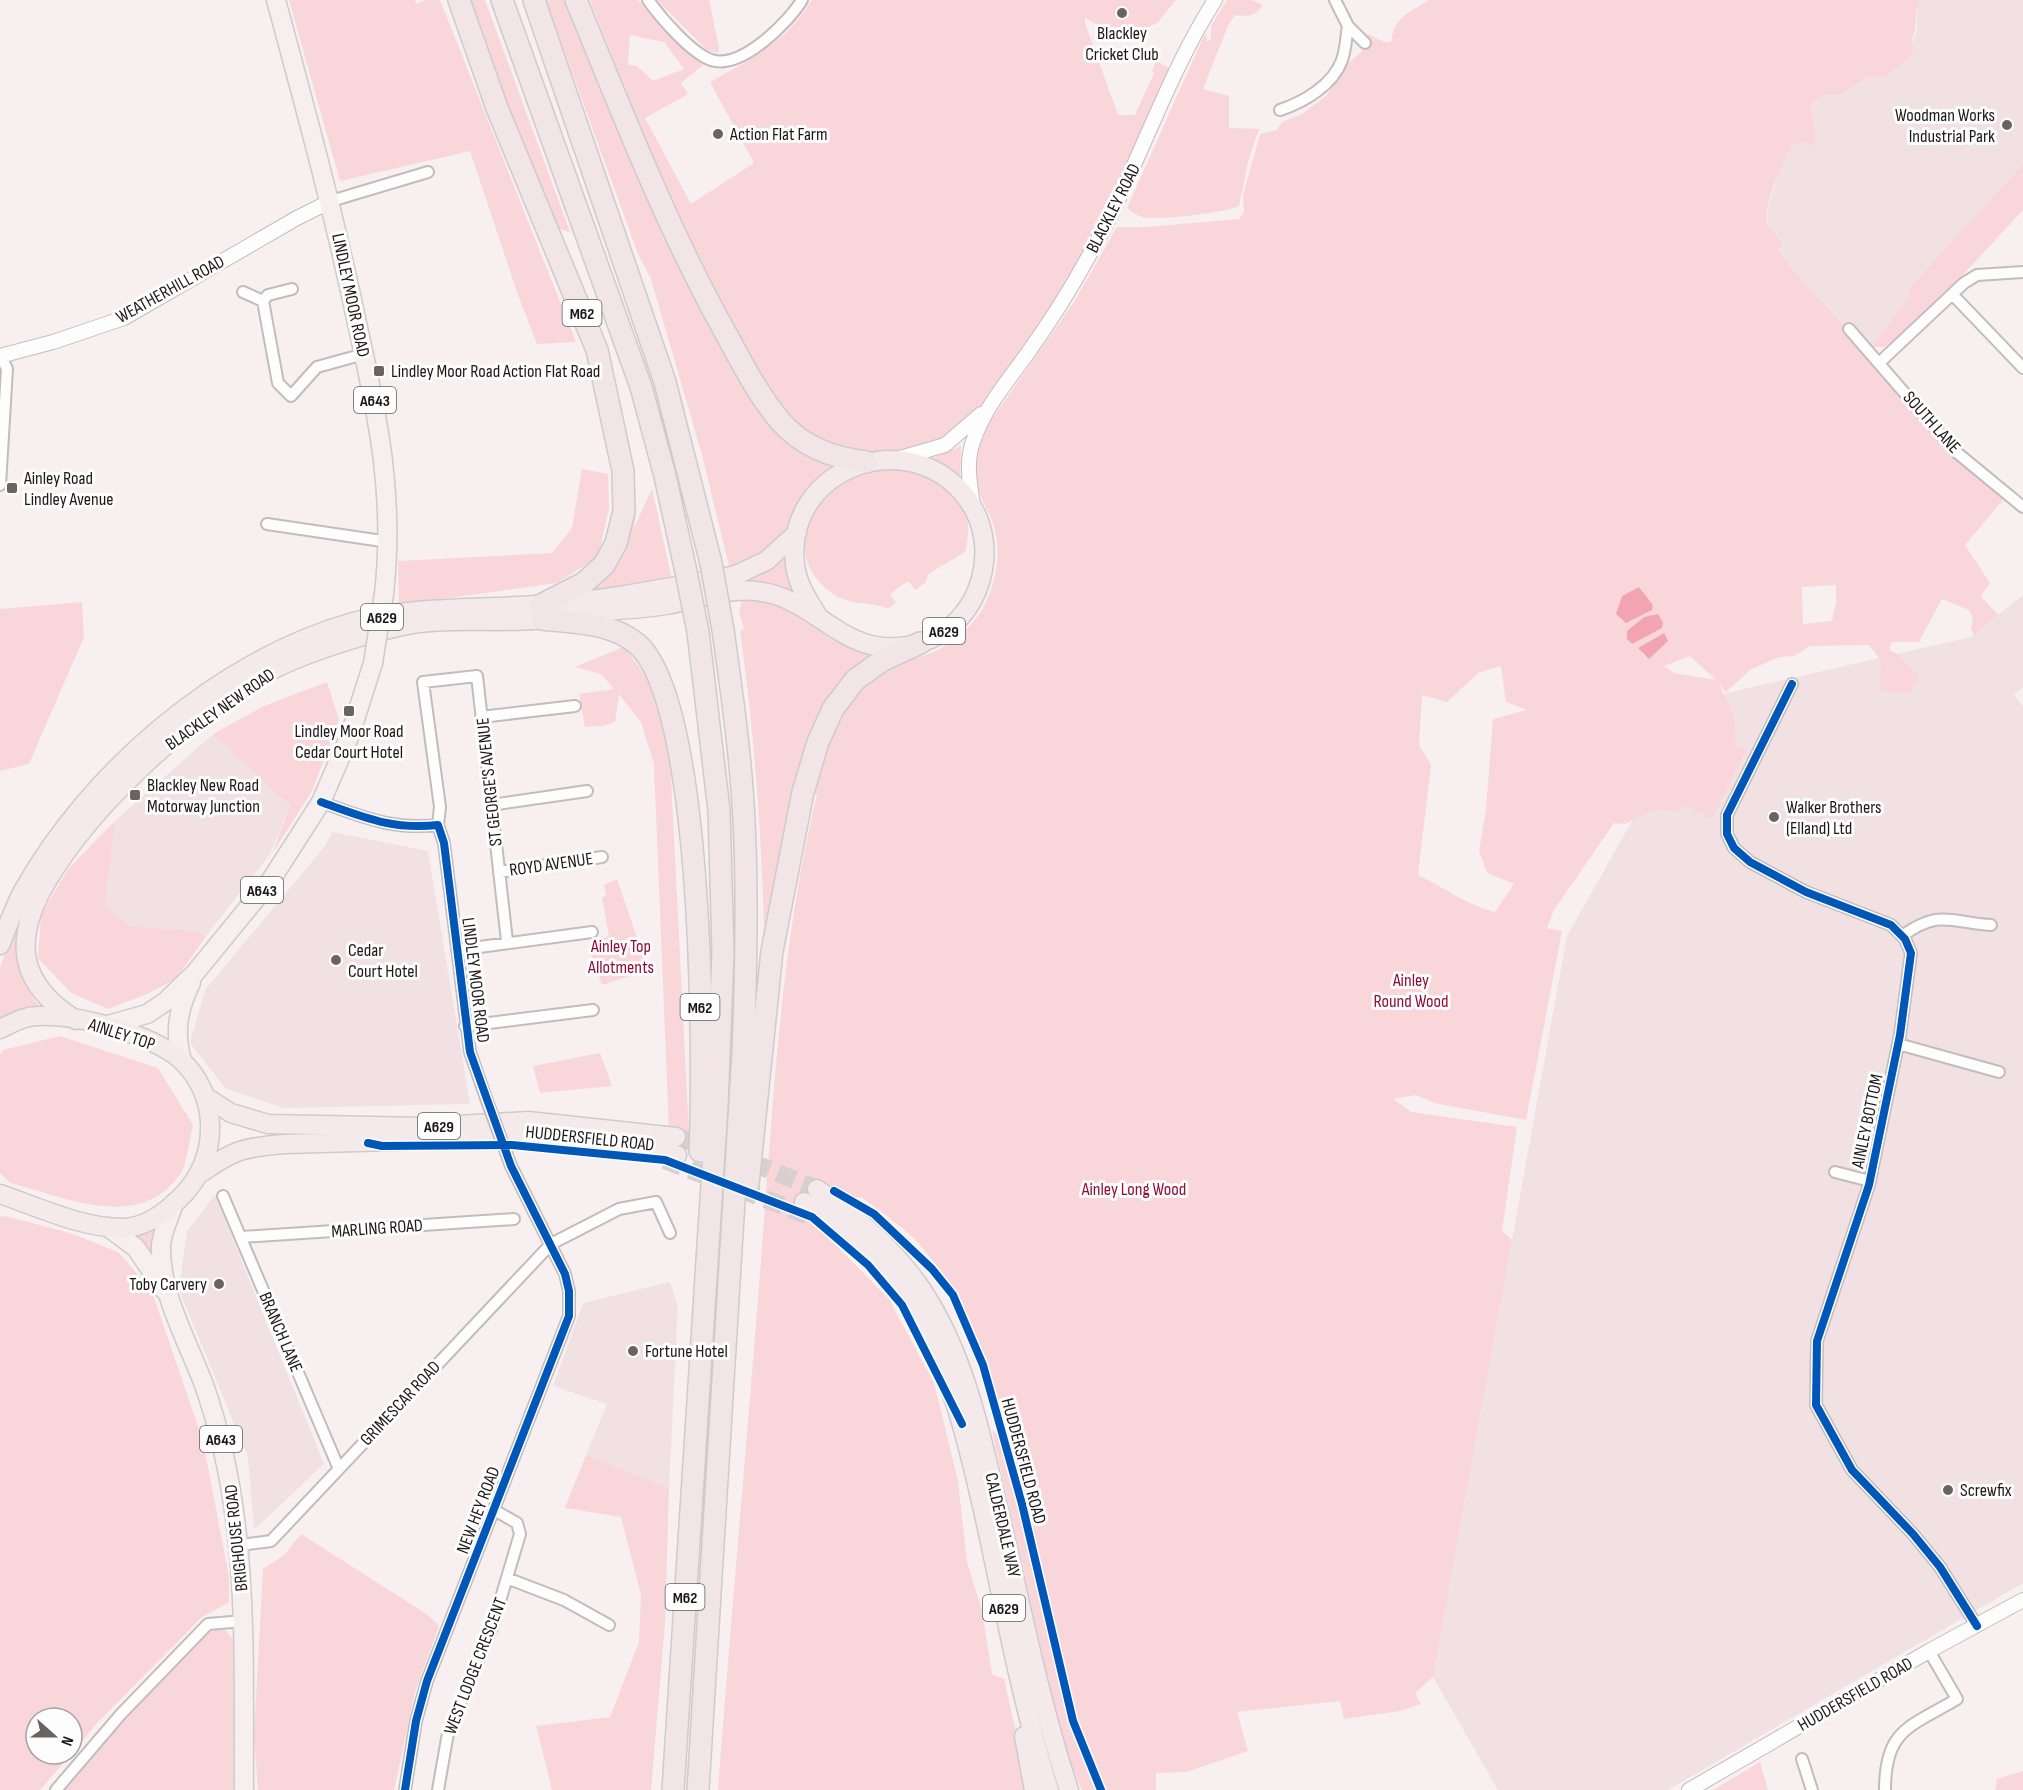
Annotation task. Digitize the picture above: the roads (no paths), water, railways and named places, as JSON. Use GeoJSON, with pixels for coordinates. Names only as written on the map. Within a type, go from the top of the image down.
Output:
{"type":"FeatureCollection","features":[{"type":"Feature","properties":{"kind":"highway","name":"M62"},"geometry":{"type":"LineString","coordinates":[[459,0],[497,108],[597,350],[624,471],[624,511],[616,543],[604,565],[584,583],[542,612]]}},
{"type":"Feature","properties":{"kind":"highway","name":"M62"},"geometry":{"type":"LineString","coordinates":[[502,0],[640,387],[665,476],[698,632],[719,810],[723,951],[717,1106],[673,1790]]}},
{"type":"Feature","properties":{"kind":"highway","name":"M62"},"geometry":{"type":"LineString","coordinates":[[534,0],[665,382],[711,563],[734,705],[744,820],[747,950],[743,1053],[698,1790]]}},
{"type":"Feature","properties":{"kind":"highway"},"geometry":{"type":"LineString","coordinates":[[576,0],[678,241],[758,387],[782,423],[807,444],[830,455],[866,462]]}},
{"type":"Feature","properties":{"kind":"highway","name":"BLACKLEY NEW ROAD"},"geometry":{"type":"LineString","coordinates":[[0,945],[22,892],[78,810],[150,737],[229,676],[285,646],[354,622],[425,610],[575,613],[662,606],[743,591],[785,597],[818,616],[833,630],[865,644],[892,647],[920,643],[956,622],[967,609],[979,588],[984,572],[985,548],[981,524],[974,508],[960,489],[926,466],[895,459],[866,462],[841,473],[824,485],[804,512],[797,533],[794,554],[797,573],[818,616]]}},
{"type":"Feature","properties":{"kind":"highway","name":"BLACKLEY NEW ROAD"},"geometry":{"type":"LineString","coordinates":[[76,1020],[52,1005],[33,979],[25,948],[29,917],[51,874],[83,830],[159,751],[230,698],[273,670],[317,651],[412,624],[483,620],[542,612],[736,575],[766,561],[797,533]]}},
{"type":"Feature","properties":{"kind":"highway","name":"M62"},"geometry":{"type":"LineString","coordinates":[[542,612],[617,632],[638,645],[647,655],[671,708],[680,749],[688,807],[697,918],[702,1093],[695,1270],[698,1403]]}},
{"type":"Feature","properties":{"kind":"highway","name":"M62"},"geometry":{"type":"LineString","coordinates":[[728,1310],[753,1150],[772,951],[803,792],[823,731],[833,709],[851,685],[873,666],[920,643]]}},
{"type":"Feature","properties":{"kind":"highway","name":"AINLEY TOP"},"geometry":{"type":"LineString","coordinates":[[0,1029],[20,1019],[37,1016],[76,1020],[104,1026],[164,1047],[182,1061],[206,1097],[211,1136],[208,1152],[199,1174],[174,1203],[154,1219],[134,1227],[108,1227],[9,1199],[0,1194]]}},
{"type":"Feature","properties":{"kind":"highway","name":"HUDDERSFIELD ROAD"},"geometry":{"type":"LineString","coordinates":[[199,1174],[227,1155],[251,1146],[534,1137],[673,1150],[528,1120],[424,1127],[268,1124],[231,1113],[206,1097]]}},
{"type":"Feature","properties":{"kind":"highway","name":"A629"},"geometry":{"type":"LineString","coordinates":[[938,1335],[873,1256],[811,1203],[902,1305],[962,1424]]}},
{"type":"Feature","properties":{"kind":"highway","name":"CALDERDALE WAY"},"geometry":{"type":"LineString","coordinates":[[938,1335],[962,1424],[1006,1618],[1049,1790]]}},
{"type":"Feature","properties":{"kind":"highway","name":"CALDERDALE WAY"},"geometry":{"type":"LineString","coordinates":[[938,1335],[967,1383],[1009,1551],[1036,1676],[1069,1790]]}},
{"type":"Feature","properties":{"kind":"highway"},"geometry":{"type":"LineString","coordinates":[[1006,1618],[1016,1691],[1034,1790]]}},
{"type":"Feature","properties":{"kind":"main road","name":"LINDLEY MOOR ROAD"},"geometry":{"type":"LineString","coordinates":[[104,1026],[131,1020],[155,1010],[195,973],[271,880],[321,802],[350,735],[373,663],[384,594],[389,542],[386,472],[379,421],[331,201],[276,0]]}},
{"type":"Feature","properties":{"kind":"main road","name":"LINDLEY MOOR ROAD"},"geometry":{"type":"LineString","coordinates":[[182,1061],[177,1037],[179,1011],[195,973]]}},
{"type":"Feature","properties":{"kind":"main road","name":"A643"},"geometry":{"type":"LineString","coordinates":[[170,1297],[161,1247],[174,1203]]}},
{"type":"Feature","properties":{"kind":"main road","name":"A643"},"geometry":{"type":"LineString","coordinates":[[108,1227],[136,1248],[170,1297]]}},
{"type":"Feature","properties":{"kind":"main road","name":"BRIGHOUSE ROAD"},"geometry":{"type":"LineString","coordinates":[[170,1297],[214,1416],[231,1483],[240,1545],[244,1622],[244,1790]]}},
{"type":"Feature","properties":{"kind":"street"},"geometry":{"type":"LineString","coordinates":[[648,0],[668,24],[701,55],[712,61],[722,61],[733,59],[774,33],[788,21],[802,0]]}},
{"type":"Feature","properties":{"kind":"street","name":"BLACKLEY ROAD"},"geometry":{"type":"LineString","coordinates":[[974,508],[969,472],[970,453],[976,433],[991,404],[1053,318],[1091,252],[1134,168],[1179,63],[1215,0]]}},
{"type":"Feature","properties":{"kind":"street"},"geometry":{"type":"LineString","coordinates":[[1335,0],[1348,26],[1365,43]]}},
{"type":"Feature","properties":{"kind":"street"},"geometry":{"type":"LineString","coordinates":[[1280,110],[1305,100],[1336,71],[1343,57],[1348,26]]}},
{"type":"Feature","properties":{"kind":"street"},"geometry":{"type":"LineString","coordinates":[[331,201],[428,172]]}},
{"type":"Feature","properties":{"kind":"street","name":"WEATHERHILL ROAD"},"geometry":{"type":"LineString","coordinates":[[1,356],[53,342],[124,318],[297,218],[331,201]]}},
{"type":"Feature","properties":{"kind":"street"},"geometry":{"type":"LineString","coordinates":[[1880,362],[1977,275],[2023,272]]}},
{"type":"Feature","properties":{"kind":"street"},"geometry":{"type":"LineString","coordinates":[[263,301],[268,295],[292,289]]}},
{"type":"Feature","properties":{"kind":"street"},"geometry":{"type":"LineString","coordinates":[[243,292],[263,301]]}},
{"type":"Feature","properties":{"kind":"street"},"geometry":{"type":"LineString","coordinates":[[1953,295],[2023,368]]}},
{"type":"Feature","properties":{"kind":"street"},"geometry":{"type":"LineString","coordinates":[[263,301],[278,383],[291,396],[317,367],[364,354]]}},
{"type":"Feature","properties":{"kind":"street","name":"SOUTH LANE"},"geometry":{"type":"LineString","coordinates":[[1850,329],[1955,451],[2023,507]]}},
{"type":"Feature","properties":{"kind":"street"},"geometry":{"type":"LineString","coordinates":[[0,485],[7,369],[1,356]]}},
{"type":"Feature","properties":{"kind":"street","name":"BLACKLEY ROAD"},"geometry":{"type":"LineString","coordinates":[[895,459],[945,445],[964,431],[991,404]]}},
{"type":"Feature","properties":{"kind":"street"},"geometry":{"type":"LineString","coordinates":[[267,524],[389,542]]}},
{"type":"Feature","properties":{"kind":"street","name":"ST GEORGE'S AVENUE"},"geometry":{"type":"LineString","coordinates":[[423,682],[477,676],[507,941]]}},
{"type":"Feature","properties":{"kind":"street","name":"LINDLEY MOOR ROAD"},"geometry":{"type":"LineString","coordinates":[[423,682],[440,807],[438,825],[444,843],[470,1052],[511,1166],[551,1244]]}},
{"type":"Feature","properties":{"kind":"street"},"geometry":{"type":"LineString","coordinates":[[1792,684],[1727,815],[1726,834],[1734,848],[1759,867],[1806,892],[1891,925],[1902,936],[1918,924],[1941,917],[1991,925]]}},
{"type":"Feature","properties":{"kind":"street"},"geometry":{"type":"LineString","coordinates":[[482,717],[575,706]]}},
{"type":"Feature","properties":{"kind":"street"},"geometry":{"type":"LineString","coordinates":[[490,805],[587,791]]}},
{"type":"Feature","properties":{"kind":"street"},"geometry":{"type":"LineString","coordinates":[[321,802],[383,824],[411,828],[438,825]]}},
{"type":"Feature","properties":{"kind":"street","name":"ROYD AVENUE"},"geometry":{"type":"LineString","coordinates":[[499,872],[602,857]]}},
{"type":"Feature","properties":{"kind":"street"},"geometry":{"type":"LineString","coordinates":[[457,950],[507,941],[592,932]]}},
{"type":"Feature","properties":{"kind":"street","name":"AINLEY BOTTOM"},"geometry":{"type":"LineString","coordinates":[[1902,936],[1911,953],[1898,1044],[1870,1181],[1817,1341],[1816,1405],[1852,1470],[1920,1542],[1940,1567],[1977,1626]]}},
{"type":"Feature","properties":{"kind":"street"},"geometry":{"type":"LineString","coordinates":[[465,1026],[594,1010]]}},
{"type":"Feature","properties":{"kind":"street"},"geometry":{"type":"LineString","coordinates":[[1898,1044],[1999,1072]]}},
{"type":"Feature","properties":{"kind":"street","name":"AINLEY BOTTOM"},"geometry":{"type":"LineString","coordinates":[[1835,1172],[1870,1181]]}},
{"type":"Feature","properties":{"kind":"street","name":"BRANCH LANE"},"geometry":{"type":"LineString","coordinates":[[223,1196],[339,1469]]}},
{"type":"Feature","properties":{"kind":"street","name":"GRIMESCAR ROAD"},"geometry":{"type":"LineString","coordinates":[[240,1545],[271,1541],[551,1244],[619,1209],[656,1202],[670,1233]]}},
{"type":"Feature","properties":{"kind":"street","name":"MARLING ROAD"},"geometry":{"type":"LineString","coordinates":[[241,1237],[514,1219]]}},
{"type":"Feature","properties":{"kind":"street","name":"NEW HEY ROAD"},"geometry":{"type":"LineString","coordinates":[[405,1790],[416,1721],[427,1681],[569,1316],[567,1284],[551,1244]]}},
{"type":"Feature","properties":{"kind":"street","name":"WEST LODGE CRESCENT"},"geometry":{"type":"LineString","coordinates":[[438,1790],[448,1734],[492,1628],[509,1579],[520,1528],[512,1519],[494,1510]]}},
{"type":"Feature","properties":{"kind":"street","name":"WEST LODGE CRESCENT"},"geometry":{"type":"LineString","coordinates":[[509,1579],[564,1600],[609,1625]]}},
{"type":"Feature","properties":{"kind":"street","name":"HUDDERSFIELD ROAD"},"geometry":{"type":"LineString","coordinates":[[1689,1790],[1929,1651],[2023,1600]]}},
{"type":"Feature","properties":{"kind":"street"},"geometry":{"type":"LineString","coordinates":[[56,1790],[121,1714],[208,1624],[244,1622]]}},
{"type":"Feature","properties":{"kind":"street"},"geometry":{"type":"LineString","coordinates":[[1885,1790],[1886,1760],[1893,1742],[1911,1726],[1957,1699],[1929,1651]]}},
{"type":"Feature","properties":{"kind":"street"},"geometry":{"type":"LineString","coordinates":[[1802,1759],[1812,1790]]}},
{"type":"Feature","properties":{"kind":"tunnel"},"geometry":{"type":"LineString","coordinates":[[676,1137],[733,1155],[817,1189]]}},
{"type":"Feature","properties":{"kind":"tunnel"},"geometry":{"type":"LineString","coordinates":[[665,1160],[812,1217]]}},
{"type":"Feature","properties":{"kind":"place","name":"Blackley Cricket Club"},"geometry":{"type":"Point","coordinates":[1122,13]}},
{"type":"Feature","properties":{"kind":"place","name":"Woodman Works Industrial Park"},"geometry":{"type":"Point","coordinates":[2007,125]}},
{"type":"Feature","properties":{"kind":"place","name":"Action Flat Farm"},"geometry":{"type":"Point","coordinates":[718,134]}},
{"type":"Feature","properties":{"kind":"place","name":"Lindley Moor Road Action Flat Road"},"geometry":{"type":"Point","coordinates":[379,371]}},
{"type":"Feature","properties":{"kind":"place","name":"Ainley Road Lindley Avenue"},"geometry":{"type":"Point","coordinates":[12,488]}},
{"type":"Feature","properties":{"kind":"place","name":"Lindley Moor Road Cedar Court Hotel"},"geometry":{"type":"Point","coordinates":[349,711]}},
{"type":"Feature","properties":{"kind":"place","name":"Blackley New Road Motorway Junction"},"geometry":{"type":"Point","coordinates":[135,795]}},
{"type":"Feature","properties":{"kind":"place","name":"Walker Brothers (Elland) Ltd"},"geometry":{"type":"Point","coordinates":[1774,817]}},
{"type":"Feature","properties":{"kind":"place","name":"Cedar Court Hotel"},"geometry":{"type":"Point","coordinates":[336,960]}},
{"type":"Feature","properties":{"kind":"place","name":"Toby Carvery"},"geometry":{"type":"Point","coordinates":[219,1284]}},
{"type":"Feature","properties":{"kind":"place","name":"Fortune Hotel"},"geometry":{"type":"Point","coordinates":[633,1351]}},
{"type":"Feature","properties":{"kind":"place","name":"Screwfix"},"geometry":{"type":"Point","coordinates":[1948,1490]}},
{"type":"Feature","properties":{"kind":"park label","name":"Ainley Top Allotments"},"geometry":{"type":"Point","coordinates":[621,956]}},
{"type":"Feature","properties":{"kind":"park label","name":"Ainley Round Wood"},"geometry":{"type":"Point","coordinates":[1411,990]}},
{"type":"Feature","properties":{"kind":"park label","name":"Ainley Long Wood"},"geometry":{"type":"Point","coordinates":[1134,1189]}}]}
